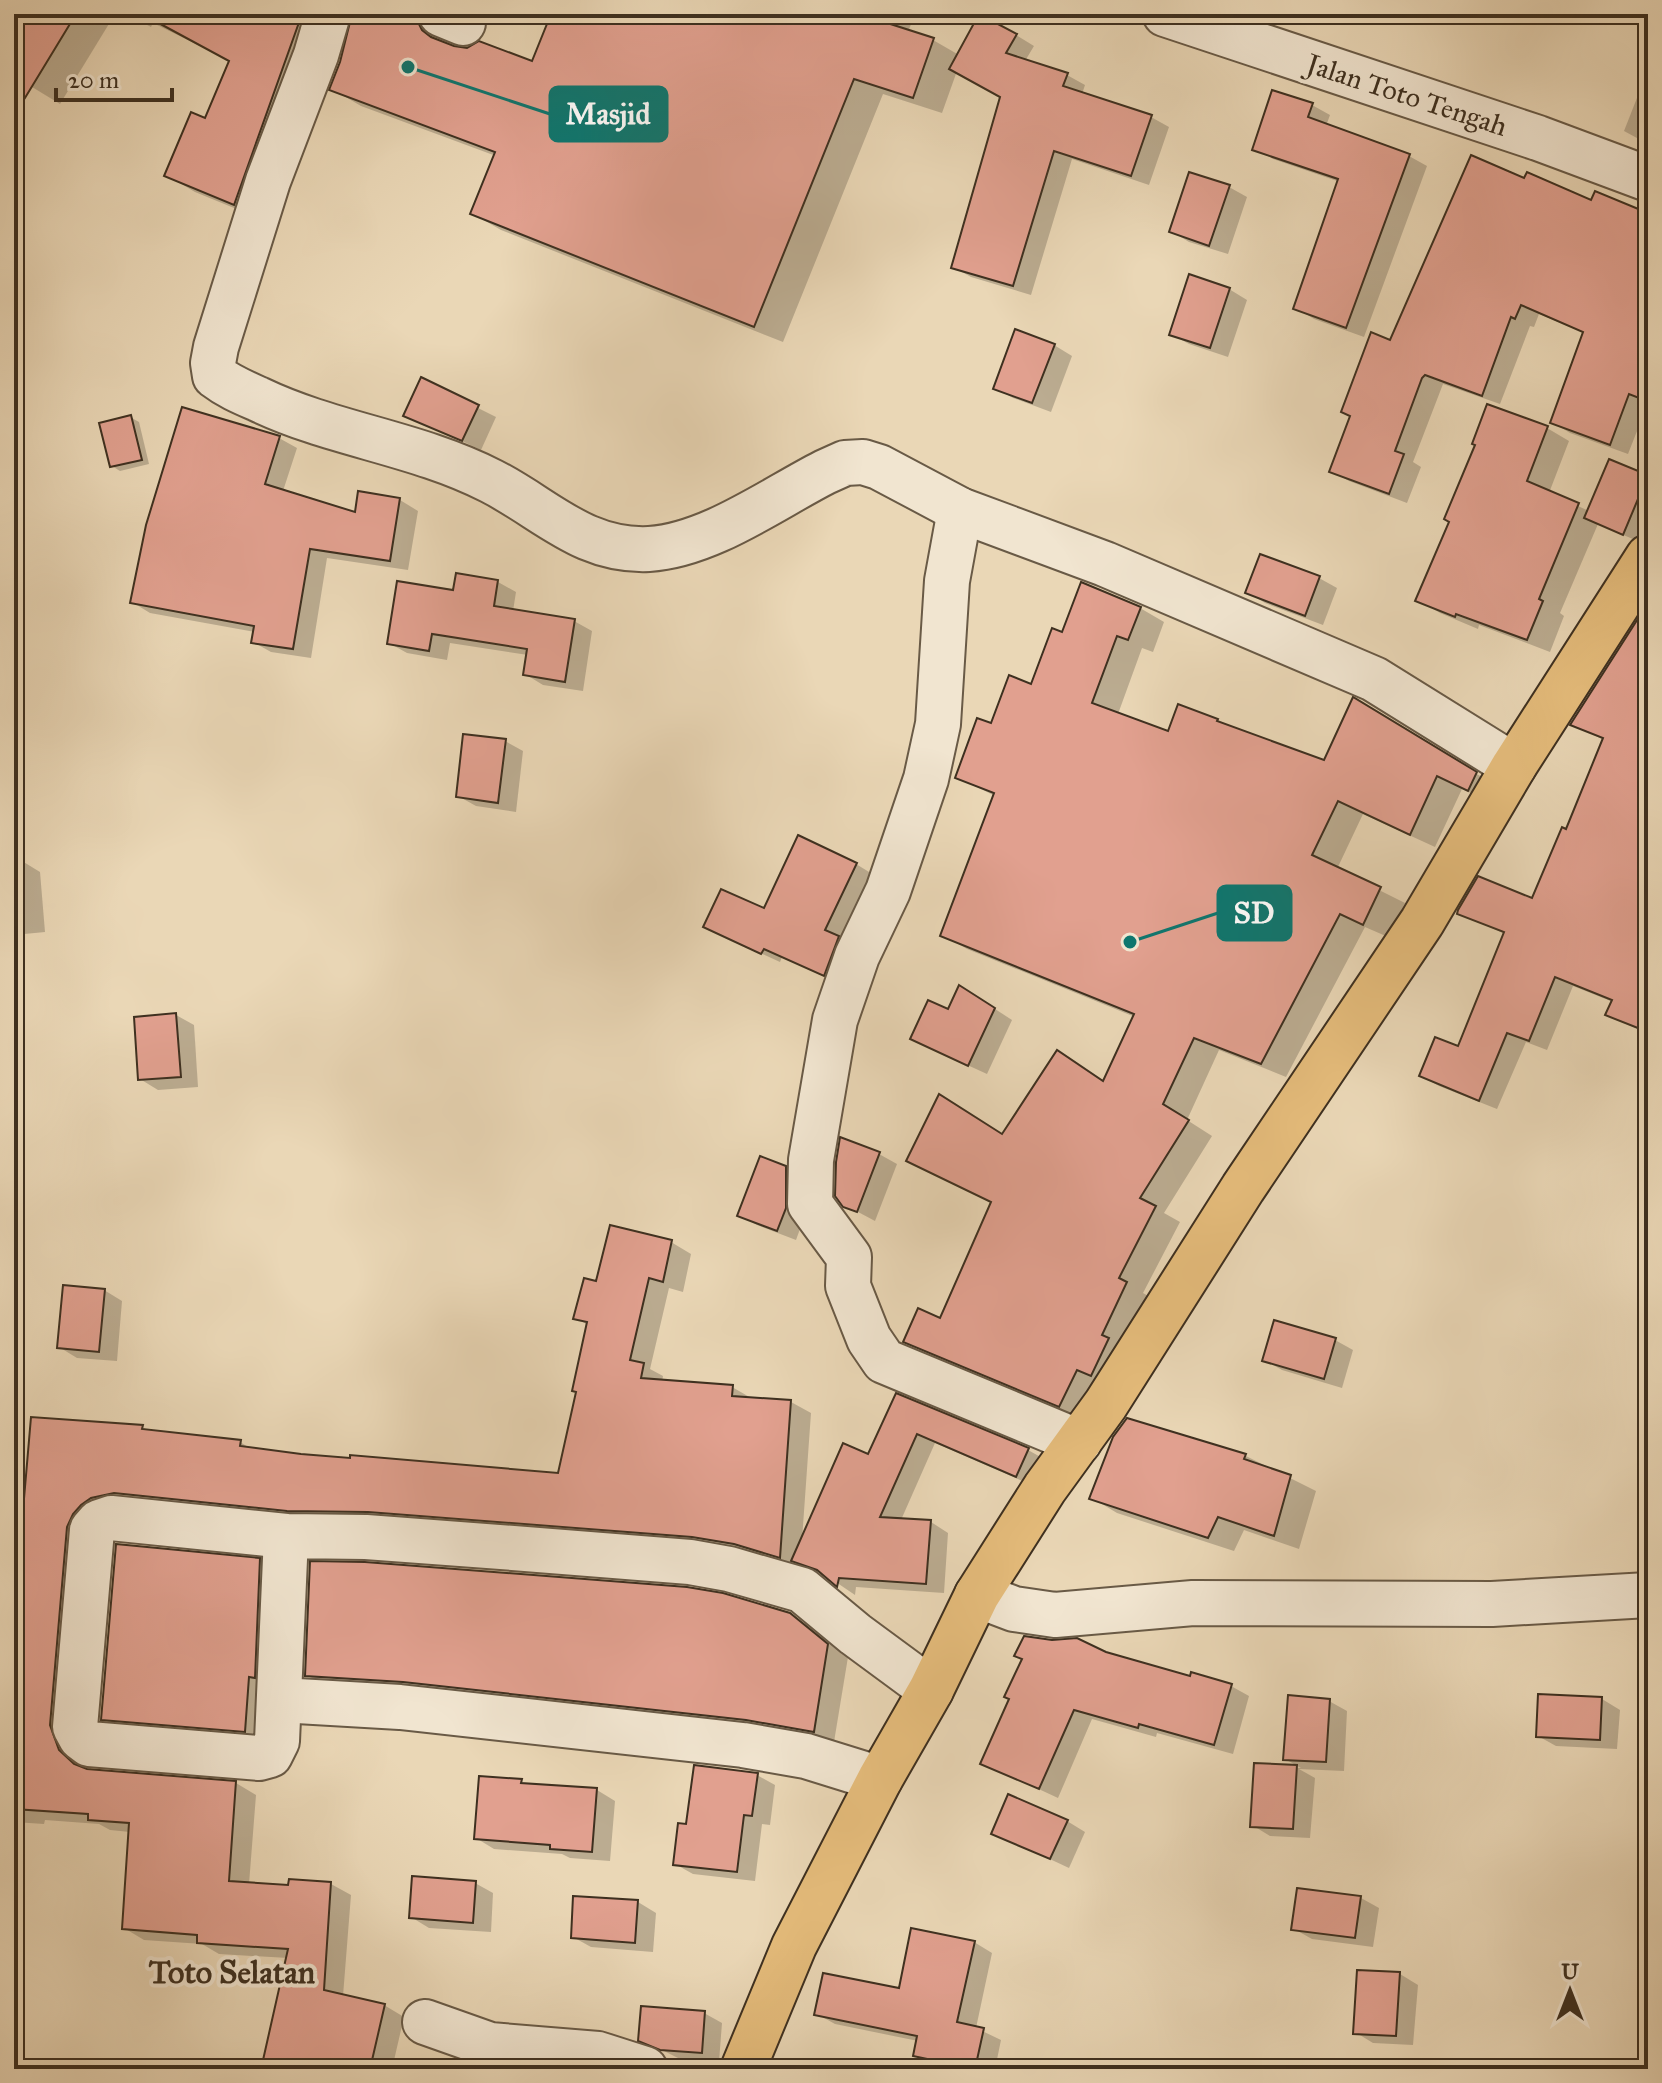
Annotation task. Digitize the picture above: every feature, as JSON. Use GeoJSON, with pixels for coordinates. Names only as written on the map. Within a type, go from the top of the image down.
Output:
{"type":"FeatureCollection","features":[{"type":"Feature","properties":{"kind":"main road"},"geometry":{"type":"LineString","coordinates":[[743,2069],[794,1946],[880,1779],[931,1690],[977,1595],[1045,1488],[1147,1341],[1243,1188],[1422,922],[1514,766],[1642,576]]}},
{"type":"Feature","properties":{"kind":"street"},"geometry":{"type":"LineString","coordinates":[[328,14],[316,55],[268,181],[216,347],[213,363],[215,376],[227,386],[283,411],[454,464],[521,498],[563,528],[623,549],[652,549],[697,540],[845,463],[863,462],[879,467],[960,510],[1105,564],[1374,679],[1514,766]]}},
{"type":"Feature","properties":{"kind":"street","name":"Jalan Toto Tengah"},"geometry":{"type":"LineString","coordinates":[[1165,14],[1494,123],[1648,179]]}},
{"type":"Feature","properties":{"kind":"street"},"geometry":{"type":"LineString","coordinates":[[960,510],[947,581],[938,724],[926,779],[888,891],[857,956],[835,1020],[811,1160],[810,1204],[849,1257],[848,1286],[869,1339],[884,1361],[1079,1442]]}},
{"type":"Feature","properties":{"kind":"street"},"geometry":{"type":"LineString","coordinates":[[286,1536],[280,1700],[275,1748],[270,1755],[259,1758],[89,1744],[81,1738],[75,1727],[92,1530],[99,1522],[111,1518],[286,1536],[366,1537],[690,1562],[729,1569],[802,1590],[931,1690]]}},
{"type":"Feature","properties":{"kind":"street"},"geometry":{"type":"LineString","coordinates":[[977,1595],[1005,1607],[1055,1615],[1193,1603],[1492,1604],[1648,1595]]}},
{"type":"Feature","properties":{"kind":"street"},"geometry":{"type":"LineString","coordinates":[[280,1700],[400,1707],[743,1745],[806,1756],[880,1779]]}},
{"type":"Feature","properties":{"kind":"street"},"geometry":{"type":"LineString","coordinates":[[425,2022],[490,2045],[598,2054],[645,2069]]}},
{"type":"Feature","properties":{"kind":"building"},"geometry":{"type":"Polygon","coordinates":[[[26,14],[76,14],[14,116],[14,34],[26,14]]]}},
{"type":"Feature","properties":{"kind":"building"},"geometry":{"type":"Polygon","coordinates":[[[142,14],[302,14],[234,205],[164,176],[191,112],[205,118],[229,61],[142,14]]]}},
{"type":"Feature","properties":{"kind":"building"},"geometry":{"type":"Polygon","coordinates":[[[352,14],[406,14],[416,18],[422,30],[431,37],[454,46],[467,48],[479,41],[532,61],[551,14],[880,14],[878,20],[934,38],[913,98],[854,79],[754,327],[470,214],[495,152],[329,90],[340,62],[352,14]]]}},
{"type":"Feature","properties":{"kind":"building"},"geometry":{"type":"Polygon","coordinates":[[[979,14],[1017,34],[1006,53],[1068,73],[1063,86],[1152,115],[1131,176],[1054,151],[1013,286],[951,268],[1000,97],[949,69],[979,14]]]}},
{"type":"Feature","properties":{"kind":"building"},"geometry":{"type":"Polygon","coordinates":[[[1272,90],[1313,103],[1308,117],[1410,154],[1346,328],[1293,309],[1338,179],[1252,150],[1272,90]]]}},
{"type":"Feature","properties":{"kind":"building"},"geometry":{"type":"Polygon","coordinates":[[[1471,155],[1524,178],[1527,172],[1591,200],[1595,191],[1648,213],[1648,375],[1639,398],[1629,394],[1610,445],[1550,423],[1583,332],[1521,305],[1515,319],[1511,317],[1482,396],[1425,375],[1422,378],[1395,451],[1404,454],[1389,494],[1329,472],[1350,416],[1341,412],[1371,332],[1390,340],[1471,155]]]}},
{"type":"Feature","properties":{"kind":"building"},"geometry":{"type":"Polygon","coordinates":[[[1189,172],[1230,185],[1209,246],[1169,232],[1189,172]]]}},
{"type":"Feature","properties":{"kind":"building"},"geometry":{"type":"Polygon","coordinates":[[[1189,274],[1230,288],[1210,348],[1169,335],[1189,274]]]}},
{"type":"Feature","properties":{"kind":"building"},"geometry":{"type":"Polygon","coordinates":[[[1015,329],[1055,344],[1032,403],[993,389],[1015,329]]]}},
{"type":"Feature","properties":{"kind":"building"},"geometry":{"type":"Polygon","coordinates":[[[421,377],[479,405],[462,441],[403,416],[421,377]]]}},
{"type":"Feature","properties":{"kind":"building"},"geometry":{"type":"Polygon","coordinates":[[[1487,404],[1548,426],[1527,481],[1579,503],[1539,599],[1543,601],[1527,640],[1415,601],[1449,522],[1444,519],[1475,445],[1472,444],[1487,404]]]}},
{"type":"Feature","properties":{"kind":"building"},"geometry":{"type":"Polygon","coordinates":[[[182,407],[280,436],[265,484],[355,512],[358,491],[400,498],[390,561],[310,549],[293,649],[251,643],[254,626],[130,603],[146,525],[182,407]]]}},
{"type":"Feature","properties":{"kind":"building"},"geometry":{"type":"Polygon","coordinates":[[[131,415],[142,460],[110,467],[99,423],[131,415]]]}},
{"type":"Feature","properties":{"kind":"building"},"geometry":{"type":"Polygon","coordinates":[[[1609,459],[1648,475],[1623,535],[1584,518],[1609,459]]]}},
{"type":"Feature","properties":{"kind":"building"},"geometry":{"type":"Polygon","coordinates":[[[1260,554],[1320,576],[1305,616],[1245,593],[1260,554]]]}},
{"type":"Feature","properties":{"kind":"building"},"geometry":{"type":"Polygon","coordinates":[[[456,573],[498,580],[494,606],[575,619],[565,682],[523,675],[527,649],[432,634],[429,651],[387,644],[397,581],[453,590],[456,573]]]}},
{"type":"Feature","properties":{"kind":"building"},"geometry":{"type":"Polygon","coordinates":[[[1081,582],[1141,607],[1128,640],[1117,636],[1092,703],[1168,731],[1178,704],[1324,760],[1353,697],[1477,772],[1468,791],[1437,776],[1410,835],[1338,801],[1312,855],[1381,887],[1363,925],[1340,914],[1261,1064],[1194,1038],[1163,1104],[1189,1120],[1140,1198],[1156,1206],[1119,1278],[1127,1282],[1102,1335],[1109,1338],[1091,1376],[1077,1370],[1059,1407],[903,1342],[918,1308],[940,1318],[991,1202],[906,1161],[939,1094],[1002,1134],[1057,1050],[1103,1081],[1134,1014],[940,936],[994,793],[955,778],[977,718],[991,723],[1009,675],[1031,684],[1052,628],[1062,632],[1081,582]]]}},
{"type":"Feature","properties":{"kind":"building"},"geometry":{"type":"Polygon","coordinates":[[[1648,603],[1648,1032],[1605,1015],[1612,1000],[1555,977],[1529,1041],[1507,1033],[1479,1101],[1419,1076],[1435,1037],[1458,1046],[1504,932],[1457,914],[1458,910],[1478,876],[1532,898],[1562,827],[1566,829],[1603,738],[1570,725],[1648,603]]]}},
{"type":"Feature","properties":{"kind":"building"},"geometry":{"type":"Polygon","coordinates":[[[463,734],[506,739],[498,803],[456,797],[463,734]]]}},
{"type":"Feature","properties":{"kind":"building"},"geometry":{"type":"Polygon","coordinates":[[[798,835],[857,863],[825,930],[839,936],[824,976],[764,949],[761,954],[703,927],[721,889],[764,908],[798,835]]]}},
{"type":"Feature","properties":{"kind":"building"},"geometry":{"type":"Polygon","coordinates":[[[959,985],[995,1008],[968,1066],[910,1039],[928,1000],[948,1009],[959,985]]]}},
{"type":"Feature","properties":{"kind":"building"},"geometry":{"type":"Polygon","coordinates":[[[176,1013],[181,1077],[138,1080],[134,1017],[176,1013]]]}},
{"type":"Feature","properties":{"kind":"building"},"geometry":{"type":"Polygon","coordinates":[[[840,1137],[880,1152],[857,1212],[843,1207],[835,1196],[840,1137]]]}},
{"type":"Feature","properties":{"kind":"building"},"geometry":{"type":"Polygon","coordinates":[[[760,1156],[786,1166],[786,1208],[777,1231],[737,1216],[760,1156]]]}},
{"type":"Feature","properties":{"kind":"building"},"geometry":{"type":"Polygon","coordinates":[[[610,1225],[672,1240],[663,1282],[649,1278],[630,1360],[644,1363],[641,1378],[733,1385],[732,1396],[791,1400],[780,1558],[734,1544],[692,1537],[368,1512],[287,1511],[114,1493],[91,1498],[81,1505],[67,1527],[50,1725],[59,1750],[74,1764],[87,1769],[236,1781],[229,1881],[288,1885],[289,1879],[331,1882],[324,1990],[385,2004],[370,2069],[261,2069],[288,1949],[197,1943],[197,1935],[122,1929],[129,1823],[88,1820],[88,1814],[14,1809],[14,1522],[22,1522],[31,1417],[143,1425],[142,1429],[241,1440],[240,1446],[301,1454],[350,1458],[350,1455],[558,1473],[587,1322],[573,1319],[584,1278],[596,1281],[610,1225]]]}},
{"type":"Feature","properties":{"kind":"building"},"geometry":{"type":"Polygon","coordinates":[[[63,1285],[105,1289],[99,1352],[57,1348],[63,1285]]]}},
{"type":"Feature","properties":{"kind":"building"},"geometry":{"type":"Polygon","coordinates":[[[1274,1320],[1336,1338],[1324,1379],[1262,1361],[1274,1320]]]}},
{"type":"Feature","properties":{"kind":"building"},"geometry":{"type":"Polygon","coordinates":[[[896,1393],[1029,1448],[1016,1477],[917,1434],[880,1517],[931,1520],[926,1584],[839,1578],[837,1587],[817,1570],[791,1561],[843,1443],[868,1454],[896,1393]]]}},
{"type":"Feature","properties":{"kind":"building"},"geometry":{"type":"Polygon","coordinates":[[[1127,1418],[1246,1454],[1244,1459],[1291,1475],[1274,1536],[1218,1517],[1208,1538],[1089,1499],[1113,1437],[1127,1418]]]}},
{"type":"Feature","properties":{"kind":"building"},"geometry":{"type":"Polygon","coordinates":[[[116,1544],[260,1558],[255,1678],[249,1677],[245,1732],[101,1720],[116,1544]]]}},
{"type":"Feature","properties":{"kind":"building"},"geometry":{"type":"Polygon","coordinates":[[[310,1561],[365,1562],[687,1587],[723,1593],[790,1613],[828,1644],[814,1732],[746,1720],[403,1682],[305,1676],[310,1561]]]}},
{"type":"Feature","properties":{"kind":"building"},"geometry":{"type":"Polygon","coordinates":[[[1024,1636],[1052,1640],[1077,1638],[1106,1652],[1190,1676],[1191,1672],[1232,1684],[1214,1745],[1074,1710],[1039,1789],[980,1764],[1009,1699],[1004,1697],[1022,1659],[1014,1656],[1024,1636]]]}},
{"type":"Feature","properties":{"kind":"building"},"geometry":{"type":"Polygon","coordinates":[[[1538,1694],[1602,1697],[1600,1740],[1536,1737],[1538,1694]]]}},
{"type":"Feature","properties":{"kind":"building"},"geometry":{"type":"Polygon","coordinates":[[[1288,1695],[1330,1699],[1326,1762],[1283,1760],[1288,1695]]]}},
{"type":"Feature","properties":{"kind":"building"},"geometry":{"type":"Polygon","coordinates":[[[1254,1763],[1297,1765],[1293,1829],[1250,1827],[1254,1763]]]}},
{"type":"Feature","properties":{"kind":"building"},"geometry":{"type":"Polygon","coordinates":[[[694,1765],[758,1773],[752,1816],[744,1815],[737,1872],[673,1865],[678,1823],[686,1824],[694,1765]]]}},
{"type":"Feature","properties":{"kind":"building"},"geometry":{"type":"Polygon","coordinates":[[[479,1776],[522,1779],[521,1783],[597,1788],[592,1852],[474,1839],[479,1776]]]}},
{"type":"Feature","properties":{"kind":"building"},"geometry":{"type":"Polygon","coordinates":[[[1008,1794],[1068,1820],[1050,1859],[991,1834],[1008,1794]]]}},
{"type":"Feature","properties":{"kind":"building"},"geometry":{"type":"Polygon","coordinates":[[[412,1876],[476,1881],[473,1923],[409,1918],[412,1876]]]}},
{"type":"Feature","properties":{"kind":"building"},"geometry":{"type":"Polygon","coordinates":[[[1297,1888],[1361,1896],[1355,1938],[1291,1930],[1297,1888]]]}},
{"type":"Feature","properties":{"kind":"building"},"geometry":{"type":"Polygon","coordinates":[[[573,1896],[638,1900],[635,1943],[571,1938],[573,1896]]]}},
{"type":"Feature","properties":{"kind":"building"},"geometry":{"type":"Polygon","coordinates":[[[911,1928],[975,1941],[957,2022],[984,2028],[975,2069],[913,2056],[917,2036],[814,2015],[823,1973],[899,1988],[911,1928]]]}},
{"type":"Feature","properties":{"kind":"building"},"geometry":{"type":"Polygon","coordinates":[[[1357,1970],[1400,1972],[1396,2036],[1353,2034],[1357,1970]]]}},
{"type":"Feature","properties":{"kind":"building"},"geometry":{"type":"Polygon","coordinates":[[[641,2006],[705,2011],[702,2053],[660,2050],[638,2041],[641,2006]]]}},
{"type":"Feature","properties":{"kind":"place","name":"Masjid"},"geometry":{"type":"Point","coordinates":[408,67]}},
{"type":"Feature","properties":{"kind":"place","name":"SD"},"geometry":{"type":"Point","coordinates":[1130,942]}},
{"type":"Feature","properties":{"kind":"district","name":"Toto Selatan"},"geometry":{"type":"Point","coordinates":[232,1972]}}]}
